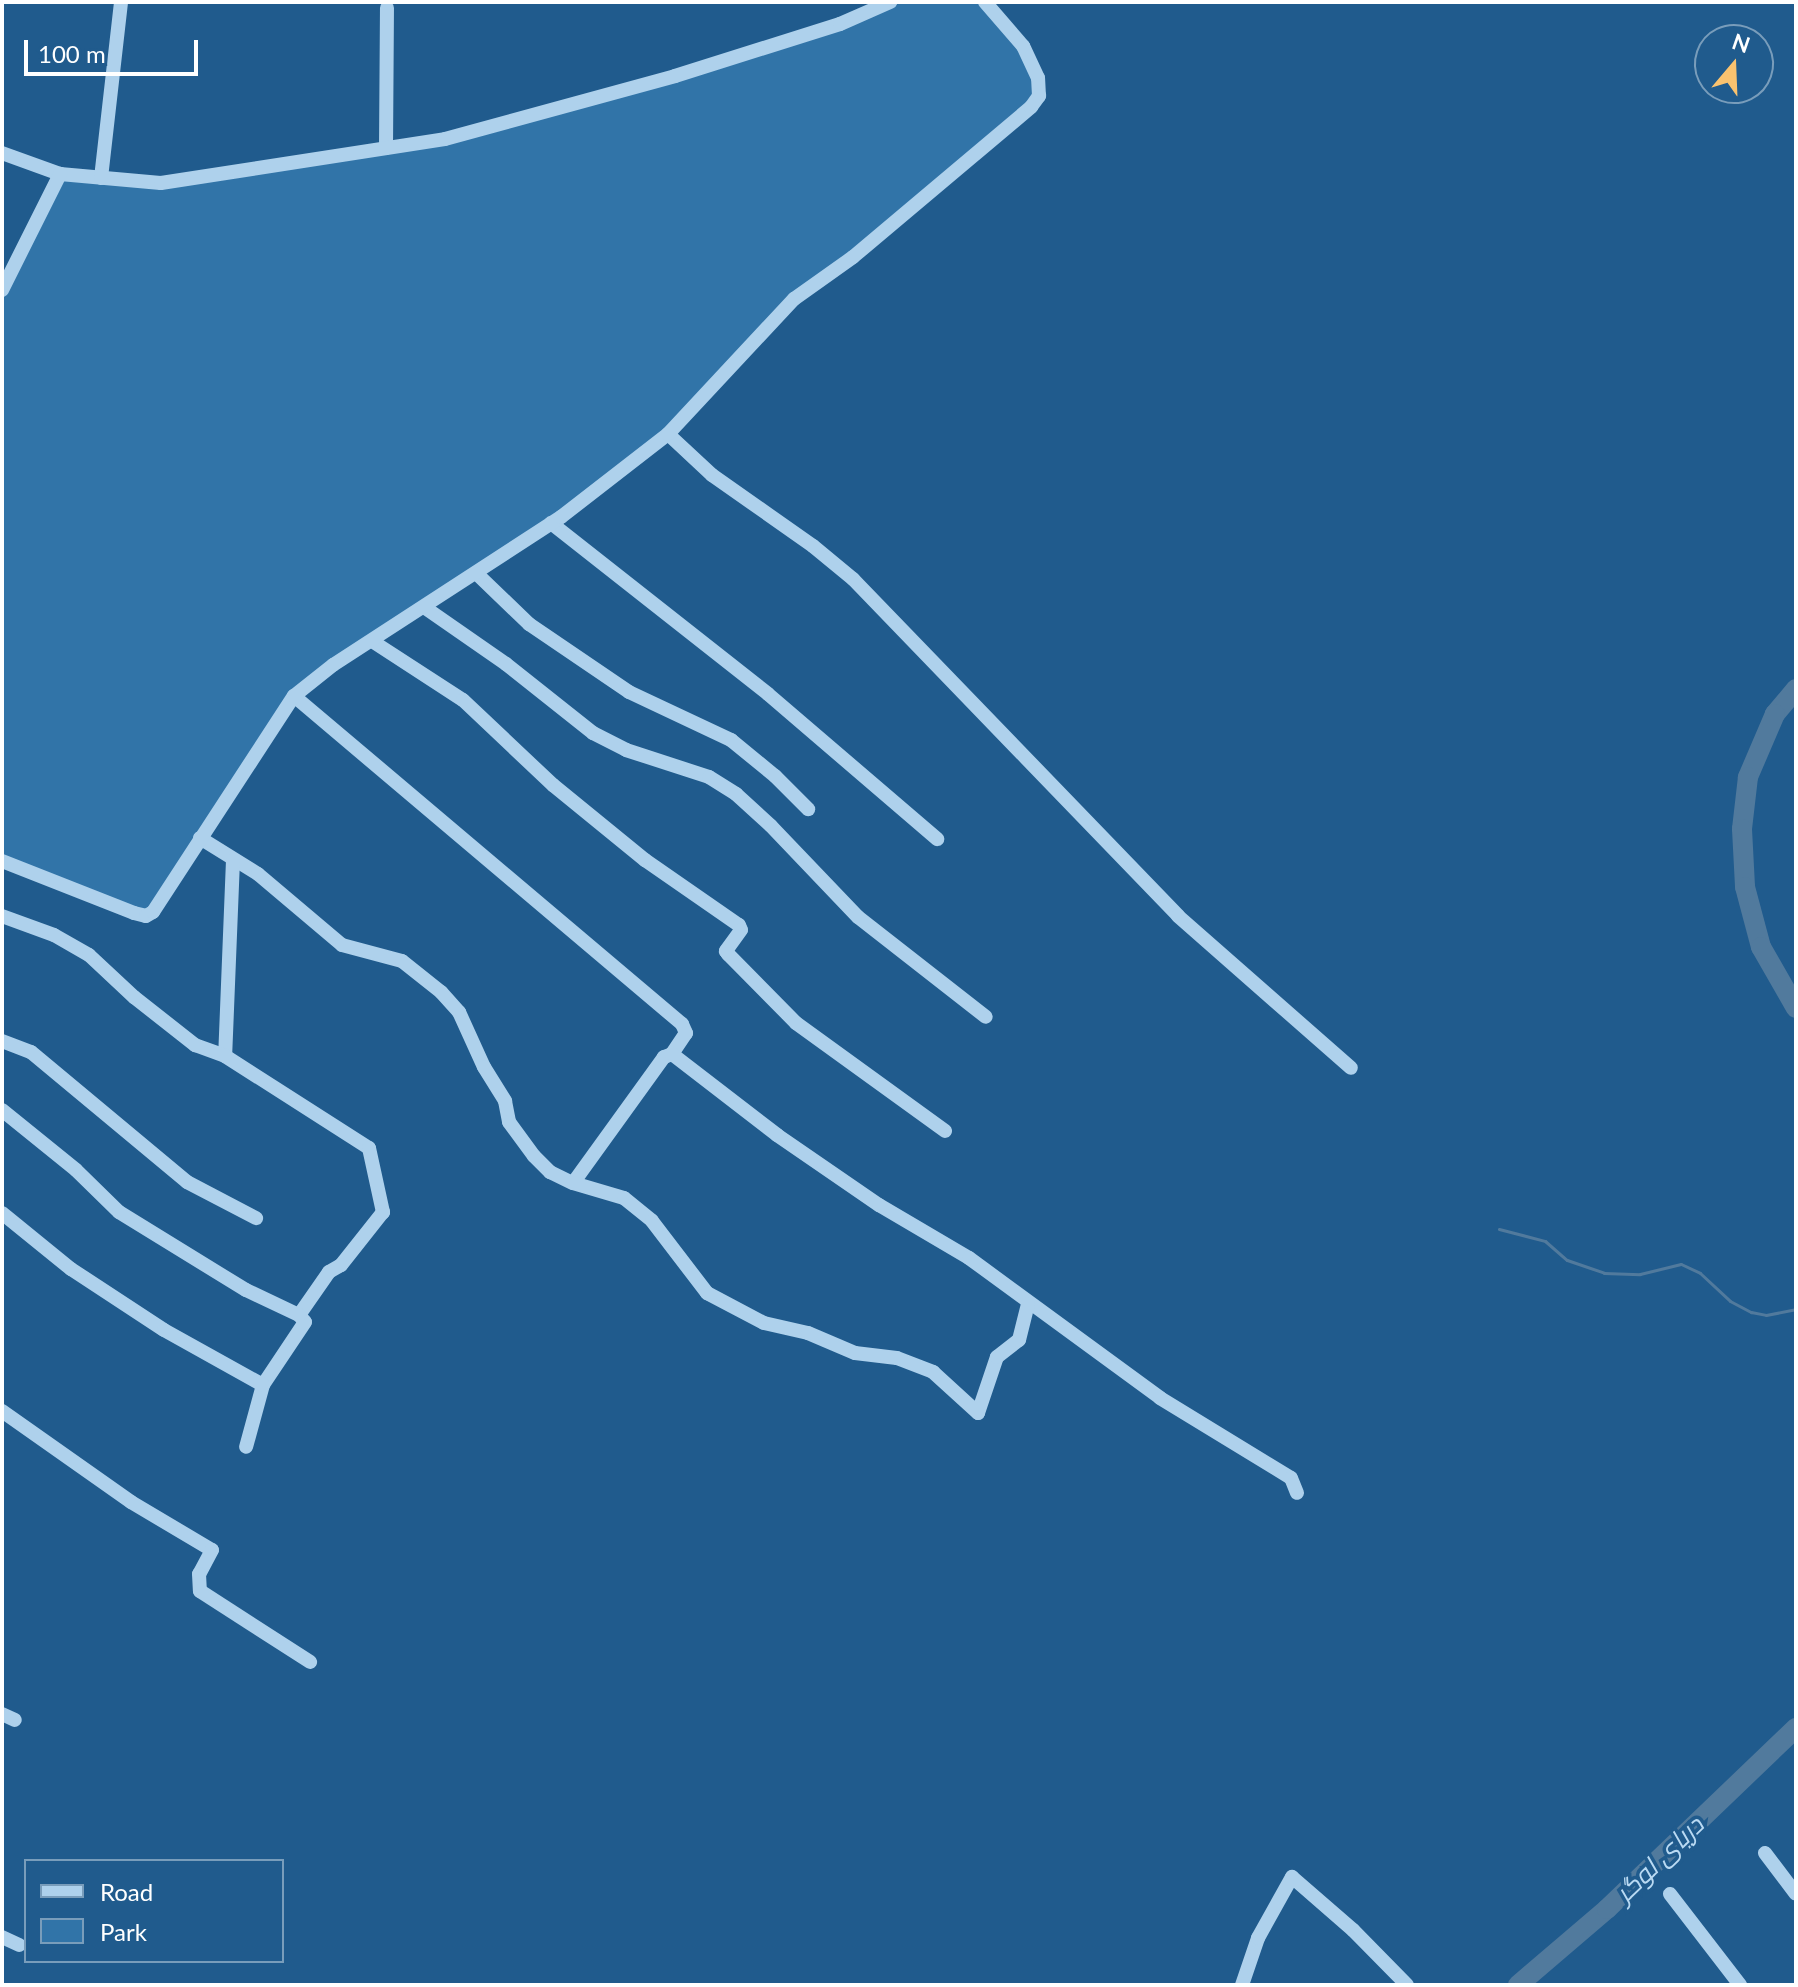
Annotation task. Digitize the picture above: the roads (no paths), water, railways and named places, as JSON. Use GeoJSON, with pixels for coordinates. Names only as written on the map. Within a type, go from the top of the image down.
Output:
{"type":"FeatureCollection","features":[{"type":"Feature","properties":{"kind":"street"},"geometry":{"type":"LineString","coordinates":[[101,178],[121,2]]}},
{"type":"Feature","properties":{"kind":"street"},"geometry":{"type":"LineString","coordinates":[[2,153],[60,174],[161,183],[445,139],[675,76],[840,24],[890,2]]}},
{"type":"Feature","properties":{"kind":"street"},"geometry":{"type":"LineString","coordinates":[[2,861],[146,916],[153,912],[294,696],[333,665],[551,523],[668,434],[794,299],[889,228],[1031,107],[1039,96],[1038,78],[1023,46],[985,2]]}},
{"type":"Feature","properties":{"kind":"street"},"geometry":{"type":"LineString","coordinates":[[386,148],[387,8]]}},
{"type":"Feature","properties":{"kind":"street"},"geometry":{"type":"LineString","coordinates":[[2,290],[60,174]]}},
{"type":"Feature","properties":{"kind":"street"},"geometry":{"type":"LineString","coordinates":[[668,434],[712,475],[813,546],[853,579],[1178,916],[1351,1068]]}},
{"type":"Feature","properties":{"kind":"street"},"geometry":{"type":"LineString","coordinates":[[551,523],[768,694],[937,839]]}},
{"type":"Feature","properties":{"kind":"street"},"geometry":{"type":"LineString","coordinates":[[476,573],[529,624],[629,692],[731,740],[775,776],[808,809]]}},
{"type":"Feature","properties":{"kind":"street"},"geometry":{"type":"LineString","coordinates":[[424,607],[506,664],[593,733],[626,750],[709,777],[736,794],[858,917],[986,1017]]}},
{"type":"Feature","properties":{"kind":"street"},"geometry":{"type":"LineString","coordinates":[[372,641],[463,700],[565,795],[645,860],[739,925],[741,930],[726,951],[796,1023],[945,1131]]}},
{"type":"Feature","properties":{"kind":"street"},"geometry":{"type":"LineString","coordinates":[[294,696],[672,1012],[686,1033],[672,1054],[664,1057],[573,1183]]}},
{"type":"Feature","properties":{"kind":"street"},"geometry":{"type":"LineString","coordinates":[[200,838],[258,874],[342,945],[402,961],[441,992],[459,1012],[484,1067],[505,1101],[509,1122],[550,1172],[573,1183],[624,1198],[652,1221],[685,1262],[695,1281],[720,1303],[764,1323],[808,1333],[855,1353],[897,1358],[933,1372],[978,1413],[997,1357],[1019,1340],[1028,1304]]}},
{"type":"Feature","properties":{"kind":"street"},"geometry":{"type":"LineString","coordinates":[[225,1056],[233,860]]}},
{"type":"Feature","properties":{"kind":"street"},"geometry":{"type":"LineString","coordinates":[[2,916],[54,935],[89,955],[134,997],[195,1045],[225,1056],[312,1114],[360,1140],[372,1153],[383,1212],[341,1265],[329,1272],[299,1315]]}},
{"type":"Feature","properties":{"kind":"street"},"geometry":{"type":"LineString","coordinates":[[2,1041],[31,1052],[187,1182],[256,1218]]}},
{"type":"Feature","properties":{"kind":"street"},"geometry":{"type":"LineString","coordinates":[[672,1054],[777,1135],[879,1205],[969,1258],[1160,1398],[1291,1478],[1297,1493]]}},
{"type":"Feature","properties":{"kind":"street"},"geometry":{"type":"LineString","coordinates":[[2,1110],[76,1170],[119,1212],[246,1290],[299,1315],[305,1322],[263,1385],[246,1447]]}},
{"type":"Feature","properties":{"kind":"street"},"geometry":{"type":"LineString","coordinates":[[2,1213],[84,1278],[164,1330],[263,1385]]}},
{"type":"Feature","properties":{"kind":"street"},"geometry":{"type":"LineString","coordinates":[[2,1411],[131,1502],[212,1550],[199,1574],[200,1591],[310,1662]]}},
{"type":"Feature","properties":{"kind":"street"},"geometry":{"type":"LineString","coordinates":[[1765,1853],[1796,1894]]}},
{"type":"Feature","properties":{"kind":"street"},"geometry":{"type":"LineString","coordinates":[[1242,1985],[1258,1938],[1292,1877],[1353,1930],[1407,1985]]}},
{"type":"Feature","properties":{"kind":"street"},"geometry":{"type":"LineString","coordinates":[[1670,1894],[1740,1985]]}},
{"type":"Feature","properties":{"kind":"street"},"geometry":{"type":"LineString","coordinates":[[2,1937],[19,1945]]}},
{"type":"Feature","properties":{"kind":"waterway","name":"دریای لوگر"},"geometry":{"type":"LineString","coordinates":[[1796,689],[1775,714],[1748,777],[1742,829],[1745,887],[1761,947],[1796,1008]]}},
{"type":"Feature","properties":{"kind":"waterway"},"geometry":{"type":"LineString","coordinates":[[1499,1229],[1545,1241],[1567,1260],[1604,1273],[1640,1274],[1681,1264],[1700,1273],[1730,1301],[1751,1312],[1766,1315],[1796,1309]]}},
{"type":"Feature","properties":{"kind":"waterway","name":"دریای لوگر"},"geometry":{"type":"LineString","coordinates":[[1518,1985],[1607,1909],[1796,1728]]}}]}
